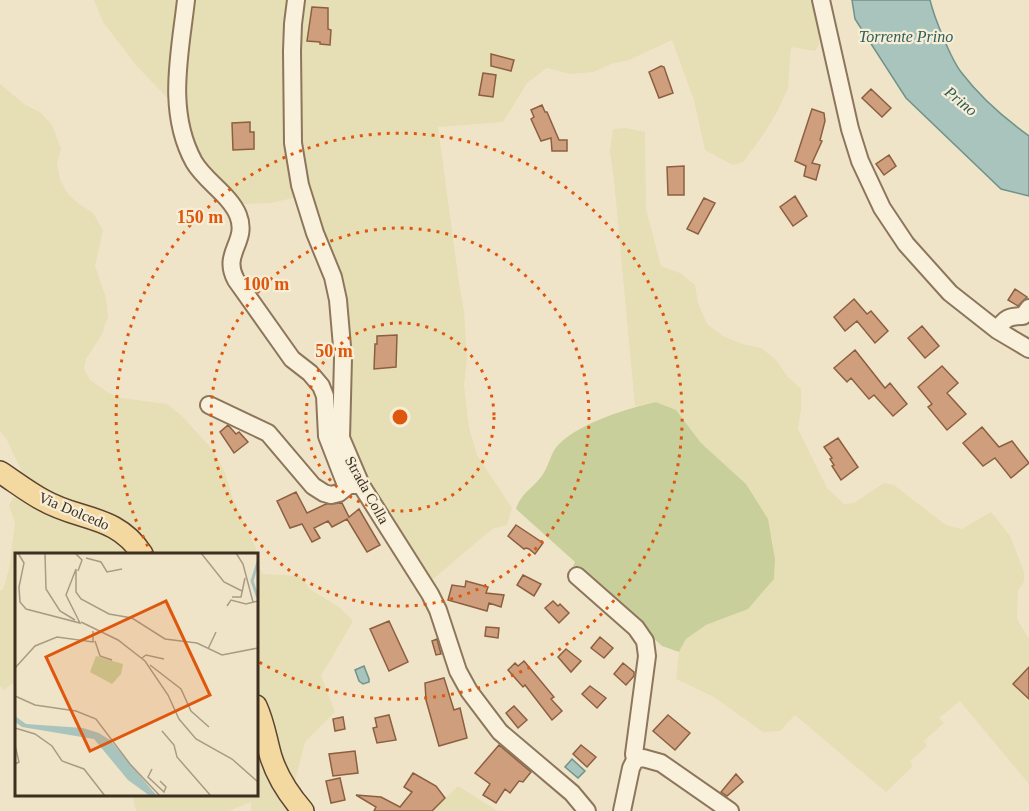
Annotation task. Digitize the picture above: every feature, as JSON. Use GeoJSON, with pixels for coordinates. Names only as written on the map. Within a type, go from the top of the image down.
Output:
{"type":"FeatureCollection","features":[{"type":"Feature","properties":{"kind":"main road","name":"Via Dolcedo"},"geometry":{"type":"LineString","coordinates":[[0,472],[43,501],[114,527],[134,542],[141,553]]}},
{"type":"Feature","properties":{"kind":"main road"},"geometry":{"type":"LineString","coordinates":[[258,710],[272,759],[295,802],[303,811]]}},
{"type":"Feature","properties":{"kind":"street"},"geometry":{"type":"LineString","coordinates":[[186,0],[176,91],[177,112],[184,140],[194,163],[238,213],[242,232],[230,262],[231,271],[292,359],[310,373],[321,386],[325,396],[327,436],[331,452],[344,480],[355,485]]}},
{"type":"Feature","properties":{"kind":"street","name":"Strada Colla"},"geometry":{"type":"LineString","coordinates":[[296,0],[292,51],[293,142],[300,185],[336,289],[342,328],[343,357],[341,438],[355,485],[430,594],[438,610],[458,671],[469,691],[500,732],[572,793],[587,811]]}},
{"type":"Feature","properties":{"kind":"street"},"geometry":{"type":"LineString","coordinates":[[821,0],[850,129],[860,161],[882,208],[906,244],[950,293],[998,330],[1029,349]]}},
{"type":"Feature","properties":{"kind":"street"},"geometry":{"type":"LineString","coordinates":[[998,330],[1004,320],[1010,316],[1023,316],[1029,308]]}},
{"type":"Feature","properties":{"kind":"street"},"geometry":{"type":"LineString","coordinates":[[208,405],[268,433],[313,486],[324,493],[331,495],[339,493],[355,485]]}},
{"type":"Feature","properties":{"kind":"street"},"geometry":{"type":"LineString","coordinates":[[577,576],[636,628],[645,641],[647,656],[634,754],[636,760]]}},
{"type":"Feature","properties":{"kind":"street"},"geometry":{"type":"LineString","coordinates":[[621,811],[631,768],[636,760],[643,758],[661,763],[730,811]]}},
{"type":"Feature","properties":{"kind":"shaded area"},"geometry":{"type":"Polygon","coordinates":[[[94,0],[814,0],[819,23],[819,45],[815,51],[791,47],[788,88],[777,112],[743,162],[733,165],[705,150],[694,100],[672,40],[629,60],[611,64],[593,72],[570,74],[547,68],[527,83],[503,122],[438,127],[464,311],[467,358],[464,385],[469,428],[477,455],[512,508],[507,525],[492,529],[431,581],[350,485],[329,419],[335,375],[332,287],[303,196],[270,203],[244,204],[218,192],[169,100],[136,65],[103,22],[94,0]]]}},
{"type":"Feature","properties":{"kind":"shaded area"},"geometry":{"type":"Polygon","coordinates":[[[0,84],[24,104],[41,113],[52,125],[61,149],[57,163],[60,180],[68,194],[93,213],[103,230],[95,266],[106,298],[108,316],[102,334],[86,359],[84,369],[90,380],[107,392],[121,398],[167,404],[182,416],[210,447],[224,470],[233,499],[256,548],[255,553],[15,553],[15,682],[4,690],[0,686],[0,590],[3,590],[9,569],[15,523],[9,505],[22,483],[21,470],[6,438],[0,431],[0,84]]]}},
{"type":"Feature","properties":{"kind":"shaded area"},"geometry":{"type":"Polygon","coordinates":[[[626,128],[645,132],[646,209],[661,266],[680,273],[695,285],[698,303],[707,324],[723,336],[742,344],[761,348],[776,360],[788,377],[801,389],[798,429],[827,488],[844,504],[854,503],[884,483],[894,485],[943,523],[952,527],[962,529],[991,512],[1010,536],[1024,572],[1024,582],[1018,590],[1017,619],[1029,639],[1029,784],[960,701],[939,718],[944,723],[924,741],[927,746],[910,761],[913,766],[886,792],[795,715],[780,731],[763,732],[714,697],[676,679],[679,652],[686,639],[706,625],[748,609],[774,579],[775,559],[772,538],[746,484],[701,443],[676,410],[656,402],[635,406],[610,151],[613,129],[626,128]]]}},
{"type":"Feature","properties":{"kind":"shaded area"},"geometry":{"type":"Polygon","coordinates":[[[258,565],[263,574],[300,576],[311,590],[339,607],[353,621],[321,676],[335,712],[305,742],[295,781],[300,805],[304,811],[251,811],[251,802],[229,811],[136,811],[132,796],[258,796],[258,565]]]}},
{"type":"Feature","properties":{"kind":"shaded area"},"geometry":{"type":"Polygon","coordinates":[[[458,786],[498,811],[432,811],[458,786]]]}},
{"type":"Feature","properties":{"kind":"green space"},"geometry":{"type":"Polygon","coordinates":[[[656,402],[676,410],[701,443],[746,484],[768,519],[775,559],[774,579],[748,609],[706,625],[686,639],[679,652],[662,646],[573,566],[575,562],[516,509],[524,495],[544,473],[556,448],[568,436],[605,417],[656,402]]]}},
{"type":"Feature","properties":{"kind":"water","name":"Torrente Prino"},"geometry":{"type":"Polygon","coordinates":[[[852,0],[930,0],[943,38],[961,72],[993,107],[1029,136],[1029,196],[1001,189],[906,98],[855,19],[852,0]]]}},
{"type":"Feature","properties":{"kind":"water"},"geometry":{"type":"Polygon","coordinates":[[[364,666],[369,682],[363,684],[359,681],[355,670],[364,666]]]}},
{"type":"Feature","properties":{"kind":"water"},"geometry":{"type":"Polygon","coordinates":[[[572,759],[585,771],[578,778],[565,767],[572,759]]]}},
{"type":"Feature","properties":{"kind":"building"},"geometry":{"type":"Polygon","coordinates":[[[312,7],[328,8],[328,29],[331,30],[330,45],[307,41],[312,7]]]}},
{"type":"Feature","properties":{"kind":"building"},"geometry":{"type":"Polygon","coordinates":[[[491,54],[514,60],[511,71],[491,66],[491,54]]]}},
{"type":"Feature","properties":{"kind":"building"},"geometry":{"type":"Polygon","coordinates":[[[661,66],[664,67],[673,93],[659,98],[649,72],[661,66]]]}},
{"type":"Feature","properties":{"kind":"building"},"geometry":{"type":"Polygon","coordinates":[[[483,73],[496,75],[493,97],[479,95],[483,73]]]}},
{"type":"Feature","properties":{"kind":"building"},"geometry":{"type":"Polygon","coordinates":[[[871,89],[891,108],[882,117],[862,98],[871,89]]]}},
{"type":"Feature","properties":{"kind":"building"},"geometry":{"type":"Polygon","coordinates":[[[542,105],[559,140],[567,140],[567,151],[552,151],[551,138],[541,141],[531,119],[534,117],[531,110],[542,105]]]}},
{"type":"Feature","properties":{"kind":"building"},"geometry":{"type":"Polygon","coordinates":[[[812,109],[824,113],[825,121],[820,140],[822,141],[812,163],[820,165],[816,180],[804,176],[806,166],[795,161],[812,109]]]}},
{"type":"Feature","properties":{"kind":"building"},"geometry":{"type":"Polygon","coordinates":[[[250,122],[250,132],[254,132],[254,149],[233,150],[232,123],[250,122]]]}},
{"type":"Feature","properties":{"kind":"building"},"geometry":{"type":"Polygon","coordinates":[[[889,155],[896,166],[884,175],[876,164],[889,155]]]}},
{"type":"Feature","properties":{"kind":"building"},"geometry":{"type":"Polygon","coordinates":[[[684,166],[684,195],[668,195],[667,167],[684,166]]]}},
{"type":"Feature","properties":{"kind":"building"},"geometry":{"type":"Polygon","coordinates":[[[795,196],[807,216],[793,226],[780,207],[795,196]]]}},
{"type":"Feature","properties":{"kind":"building"},"geometry":{"type":"Polygon","coordinates":[[[704,198],[715,203],[698,234],[687,229],[704,198]]]}},
{"type":"Feature","properties":{"kind":"building"},"geometry":{"type":"Polygon","coordinates":[[[1015,289],[1027,297],[1018,306],[1008,300],[1015,289]]]}},
{"type":"Feature","properties":{"kind":"building"},"geometry":{"type":"Polygon","coordinates":[[[854,299],[867,314],[871,311],[888,331],[875,343],[857,321],[845,331],[834,317],[854,299]]]}},
{"type":"Feature","properties":{"kind":"building"},"geometry":{"type":"Polygon","coordinates":[[[922,326],[939,346],[925,358],[908,338],[922,326]]]}},
{"type":"Feature","properties":{"kind":"building"},"geometry":{"type":"Polygon","coordinates":[[[397,335],[396,367],[374,369],[377,336],[397,335]]]}},
{"type":"Feature","properties":{"kind":"building"},"geometry":{"type":"Polygon","coordinates":[[[855,350],[885,388],[890,383],[907,404],[893,416],[874,395],[869,399],[851,378],[847,382],[834,368],[855,350]]]}},
{"type":"Feature","properties":{"kind":"building"},"geometry":{"type":"Polygon","coordinates":[[[942,366],[958,383],[947,393],[966,414],[947,430],[928,407],[932,404],[918,387],[942,366]]]}},
{"type":"Feature","properties":{"kind":"building"},"geometry":{"type":"Polygon","coordinates":[[[228,425],[248,442],[234,453],[220,432],[228,425]]]}},
{"type":"Feature","properties":{"kind":"building"},"geometry":{"type":"Polygon","coordinates":[[[982,427],[999,447],[1012,441],[1029,463],[1011,478],[995,458],[983,466],[963,443],[982,427]]]}},
{"type":"Feature","properties":{"kind":"building"},"geometry":{"type":"Polygon","coordinates":[[[838,438],[858,467],[841,480],[832,466],[834,465],[830,459],[832,458],[824,447],[838,438]]]}},
{"type":"Feature","properties":{"kind":"building"},"geometry":{"type":"Polygon","coordinates":[[[296,492],[307,513],[326,504],[342,503],[349,517],[359,509],[380,545],[367,552],[347,519],[332,527],[328,521],[314,528],[320,538],[312,542],[302,524],[290,528],[277,501],[296,492]]]}},
{"type":"Feature","properties":{"kind":"building"},"geometry":{"type":"Polygon","coordinates":[[[516,525],[543,543],[535,554],[529,549],[524,549],[508,536],[516,525]]]}},
{"type":"Feature","properties":{"kind":"building"},"geometry":{"type":"Polygon","coordinates":[[[523,575],[541,584],[534,596],[517,585],[523,575]]]}},
{"type":"Feature","properties":{"kind":"building"},"geometry":{"type":"Polygon","coordinates":[[[466,581],[488,587],[486,593],[504,595],[501,607],[489,603],[487,611],[448,600],[452,585],[465,587],[466,581]]]}},
{"type":"Feature","properties":{"kind":"building"},"geometry":{"type":"Polygon","coordinates":[[[553,601],[569,613],[559,623],[545,608],[553,601]]]}},
{"type":"Feature","properties":{"kind":"building"},"geometry":{"type":"Polygon","coordinates":[[[389,621],[408,662],[389,671],[370,629],[389,621]]]}},
{"type":"Feature","properties":{"kind":"building"},"geometry":{"type":"Polygon","coordinates":[[[486,627],[499,628],[498,638],[485,636],[486,627]]]}},
{"type":"Feature","properties":{"kind":"building"},"geometry":{"type":"Polygon","coordinates":[[[600,637],[613,648],[604,658],[591,648],[600,637]]]}},
{"type":"Feature","properties":{"kind":"building"},"geometry":{"type":"Polygon","coordinates":[[[437,639],[441,654],[436,655],[432,641],[437,639]]]}},
{"type":"Feature","properties":{"kind":"building"},"geometry":{"type":"Polygon","coordinates":[[[566,649],[581,661],[571,672],[558,657],[566,649]]]}},
{"type":"Feature","properties":{"kind":"building"},"geometry":{"type":"Polygon","coordinates":[[[524,661],[554,697],[551,699],[562,711],[552,720],[525,685],[523,687],[508,670],[515,663],[518,666],[524,661]]]}},
{"type":"Feature","properties":{"kind":"building"},"geometry":{"type":"Polygon","coordinates":[[[623,663],[634,672],[634,676],[626,685],[614,674],[623,663]]]}},
{"type":"Feature","properties":{"kind":"building"},"geometry":{"type":"Polygon","coordinates":[[[1029,667],[1029,699],[1013,684],[1029,667]]]}},
{"type":"Feature","properties":{"kind":"building"},"geometry":{"type":"Polygon","coordinates":[[[444,678],[454,710],[460,708],[467,738],[439,746],[426,700],[425,683],[444,678]]]}},
{"type":"Feature","properties":{"kind":"building"},"geometry":{"type":"Polygon","coordinates":[[[590,686],[606,698],[597,708],[582,694],[590,686]]]}},
{"type":"Feature","properties":{"kind":"building"},"geometry":{"type":"Polygon","coordinates":[[[514,706],[527,720],[518,728],[506,713],[514,706]]]}},
{"type":"Feature","properties":{"kind":"building"},"geometry":{"type":"Polygon","coordinates":[[[389,715],[396,740],[377,743],[373,728],[377,727],[375,718],[389,715]]]}},
{"type":"Feature","properties":{"kind":"building"},"geometry":{"type":"Polygon","coordinates":[[[668,715],[690,733],[675,750],[653,731],[668,715]]]}},
{"type":"Feature","properties":{"kind":"building"},"geometry":{"type":"Polygon","coordinates":[[[343,717],[345,729],[335,731],[333,719],[343,717]]]}},
{"type":"Feature","properties":{"kind":"building"},"geometry":{"type":"Polygon","coordinates":[[[499,745],[531,772],[523,782],[519,781],[510,793],[505,789],[496,803],[483,795],[490,784],[475,773],[499,745]]]}},
{"type":"Feature","properties":{"kind":"building"},"geometry":{"type":"Polygon","coordinates":[[[581,745],[596,757],[587,767],[573,754],[581,745]]]}},
{"type":"Feature","properties":{"kind":"building"},"geometry":{"type":"Polygon","coordinates":[[[355,751],[358,773],[333,776],[329,754],[355,751]]]}},
{"type":"Feature","properties":{"kind":"building"},"geometry":{"type":"Polygon","coordinates":[[[413,773],[436,786],[445,798],[432,811],[374,811],[376,807],[356,795],[381,797],[400,807],[412,792],[404,787],[413,773]]]}},
{"type":"Feature","properties":{"kind":"building"},"geometry":{"type":"Polygon","coordinates":[[[736,774],[743,782],[727,796],[721,792],[736,774]]]}},
{"type":"Feature","properties":{"kind":"building"},"geometry":{"type":"Polygon","coordinates":[[[340,778],[345,800],[331,803],[326,781],[340,778]]]}},
{"type":"Feature","properties":{"kind":"water label","name":"Prino"},"geometry":{"type":"Point","coordinates":[961,101]}}]}
